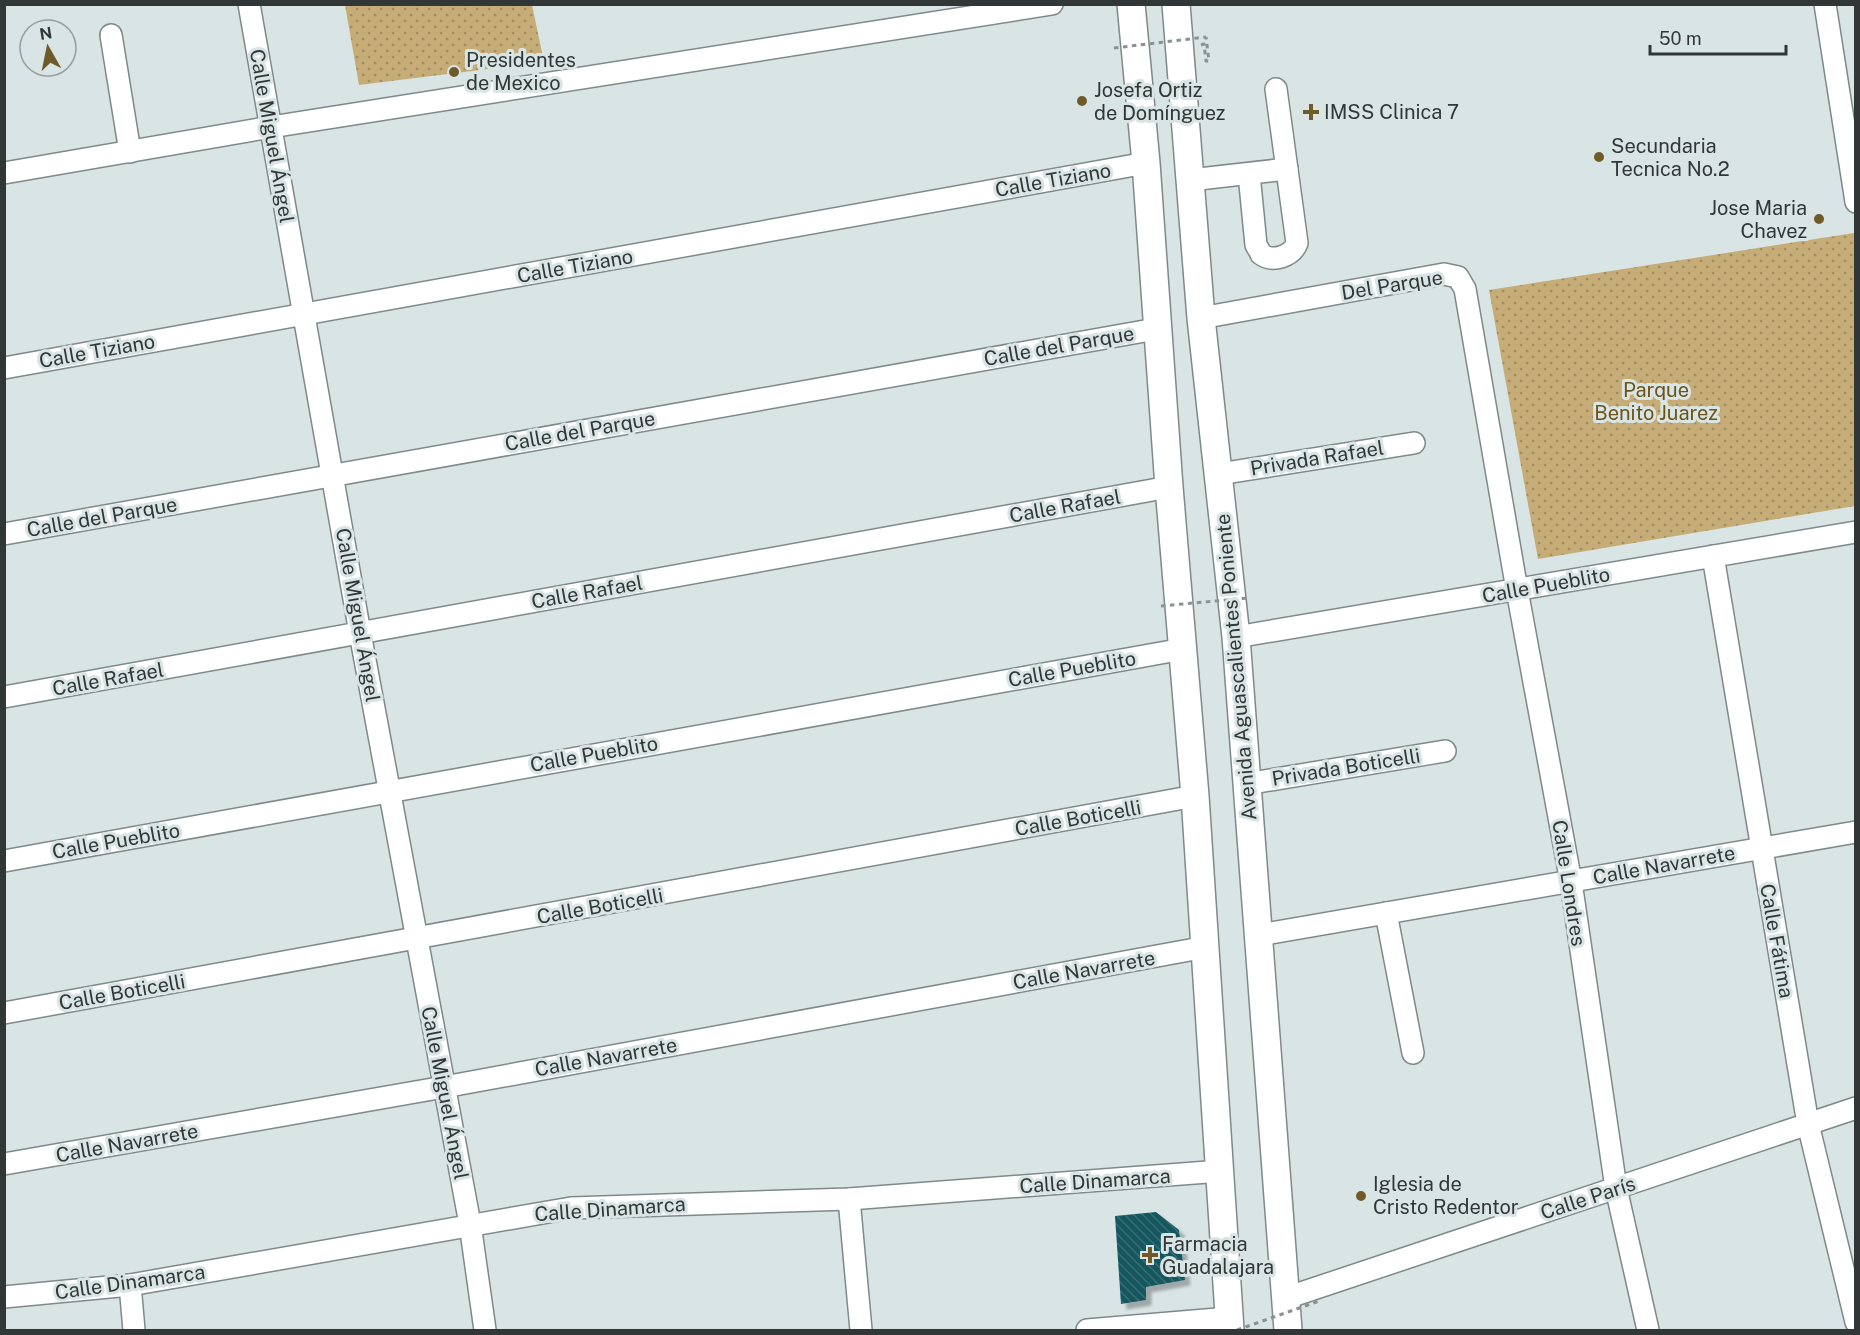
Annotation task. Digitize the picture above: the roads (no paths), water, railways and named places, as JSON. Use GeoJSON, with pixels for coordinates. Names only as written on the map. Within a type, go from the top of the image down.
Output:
{"type":"FeatureCollection","features":[{"type":"Feature","properties":{"kind":"main road"},"geometry":{"type":"LineString","coordinates":[[1131,4],[1146,163],[1168,487],[1195,796],[1232,1326]]}},
{"type":"Feature","properties":{"kind":"main road","name":"Avenida Aguascalientes Poniente"},"geometry":{"type":"LineString","coordinates":[[1176,4],[1201,318],[1236,637],[1288,1330]]}},
{"type":"Feature","properties":{"kind":"street","name":"Calle Miguel Ángel"},"geometry":{"type":"LineString","coordinates":[[249,4],[334,475],[360,633],[470,1224],[485,1330]]}},
{"type":"Feature","properties":{"kind":"street"},"geometry":{"type":"LineString","coordinates":[[4,173],[271,127],[1052,4]]}},
{"type":"Feature","properties":{"kind":"street"},"geometry":{"type":"LineString","coordinates":[[1825,4],[1856,202]]}},
{"type":"Feature","properties":{"kind":"street"},"geometry":{"type":"LineString","coordinates":[[111,35],[130,152]]}},
{"type":"Feature","properties":{"kind":"street"},"geometry":{"type":"LineString","coordinates":[[1249,174],[1256,245],[1261,254],[1270,257],[1284,257],[1293,252],[1297,243],[1276,89]]}},
{"type":"Feature","properties":{"kind":"street","name":"Calle Tiziano"},"geometry":{"type":"LineString","coordinates":[[4,368],[1146,163]]}},
{"type":"Feature","properties":{"kind":"street"},"geometry":{"type":"LineString","coordinates":[[1190,180],[1287,169]]}},
{"type":"Feature","properties":{"kind":"street","name":"Del Parque"},"geometry":{"type":"LineString","coordinates":[[1201,318],[1444,274],[1458,277],[1466,289],[1492,435]]}},
{"type":"Feature","properties":{"kind":"street","name":"Calle del Parque"},"geometry":{"type":"LineString","coordinates":[[4,534],[1156,329]]}},
{"type":"Feature","properties":{"kind":"street","name":"Calle Londres"},"geometry":{"type":"LineString","coordinates":[[1492,435],[1517,590],[1570,882],[1616,1188],[1648,1330]]}},
{"type":"Feature","properties":{"kind":"street","name":"Privada Rafael"},"geometry":{"type":"LineString","coordinates":[[1219,474],[1414,443]]}},
{"type":"Feature","properties":{"kind":"street","name":"Calle Rafael"},"geometry":{"type":"LineString","coordinates":[[4,697],[1168,487]]}},
{"type":"Feature","properties":{"kind":"street","name":"Calle Pueblito"},"geometry":{"type":"LineString","coordinates":[[1236,637],[1856,532]]}},
{"type":"Feature","properties":{"kind":"street","name":"Calle Fátima"},"geometry":{"type":"LineString","coordinates":[[1713,556],[1808,1124],[1856,1322]]}},
{"type":"Feature","properties":{"kind":"street","name":"Calle Pueblito"},"geometry":{"type":"LineString","coordinates":[[4,861],[1183,649]]}},
{"type":"Feature","properties":{"kind":"street","name":"Privada Boticelli"},"geometry":{"type":"LineString","coordinates":[[1246,784],[1445,751]]}},
{"type":"Feature","properties":{"kind":"street","name":"Calle Boticelli"},"geometry":{"type":"LineString","coordinates":[[4,1013],[416,940],[1195,796]]}},
{"type":"Feature","properties":{"kind":"street","name":"Calle Navarrete"},"geometry":{"type":"LineString","coordinates":[[1259,935],[1856,832]]}},
{"type":"Feature","properties":{"kind":"street"},"geometry":{"type":"LineString","coordinates":[[1386,913],[1413,1053]]}},
{"type":"Feature","properties":{"kind":"street","name":"Calle Navarrete"},"geometry":{"type":"LineString","coordinates":[[4,1164],[444,1087],[1206,947]]}},
{"type":"Feature","properties":{"kind":"street","name":"Calle París"},"geometry":{"type":"LineString","coordinates":[[1286,1298],[1856,1108]]}},
{"type":"Feature","properties":{"kind":"street","name":"Calle Dinamarca"},"geometry":{"type":"LineString","coordinates":[[4,1297],[130,1285],[571,1208],[849,1199],[1221,1171]]}},
{"type":"Feature","properties":{"kind":"street"},"geometry":{"type":"LineString","coordinates":[[849,1199],[861,1330]]}},
{"type":"Feature","properties":{"kind":"street"},"geometry":{"type":"LineString","coordinates":[[130,1285],[134,1330]]}},
{"type":"Feature","properties":{"kind":"street"},"geometry":{"type":"LineString","coordinates":[[1088,1330],[1232,1326]]}},
{"type":"Feature","properties":{"kind":"place","name":"Presidentes de Mexico"},"geometry":{"type":"Point","coordinates":[454,72]}},
{"type":"Feature","properties":{"kind":"place","name":"Josefa Ortiz de Domínguez"},"geometry":{"type":"Point","coordinates":[1082,101]}},
{"type":"Feature","properties":{"kind":"place","name":"IMSS Clinica 7"},"geometry":{"type":"Point","coordinates":[1311,112]}},
{"type":"Feature","properties":{"kind":"place","name":"Secundaria Tecnica No.2"},"geometry":{"type":"Point","coordinates":[1599,157]}},
{"type":"Feature","properties":{"kind":"place","name":"Jose Maria Chavez"},"geometry":{"type":"Point","coordinates":[1819,219]}},
{"type":"Feature","properties":{"kind":"place","name":"Iglesia de Cristo Redentor"},"geometry":{"type":"Point","coordinates":[1361,1196]}},
{"type":"Feature","properties":{"kind":"place","name":"Farmacia Guadalajara"},"geometry":{"type":"Point","coordinates":[1150,1255]}},
{"type":"Feature","properties":{"kind":"park label","name":"Parque Benito Juarez"},"geometry":{"type":"Point","coordinates":[1656,402]}}]}
